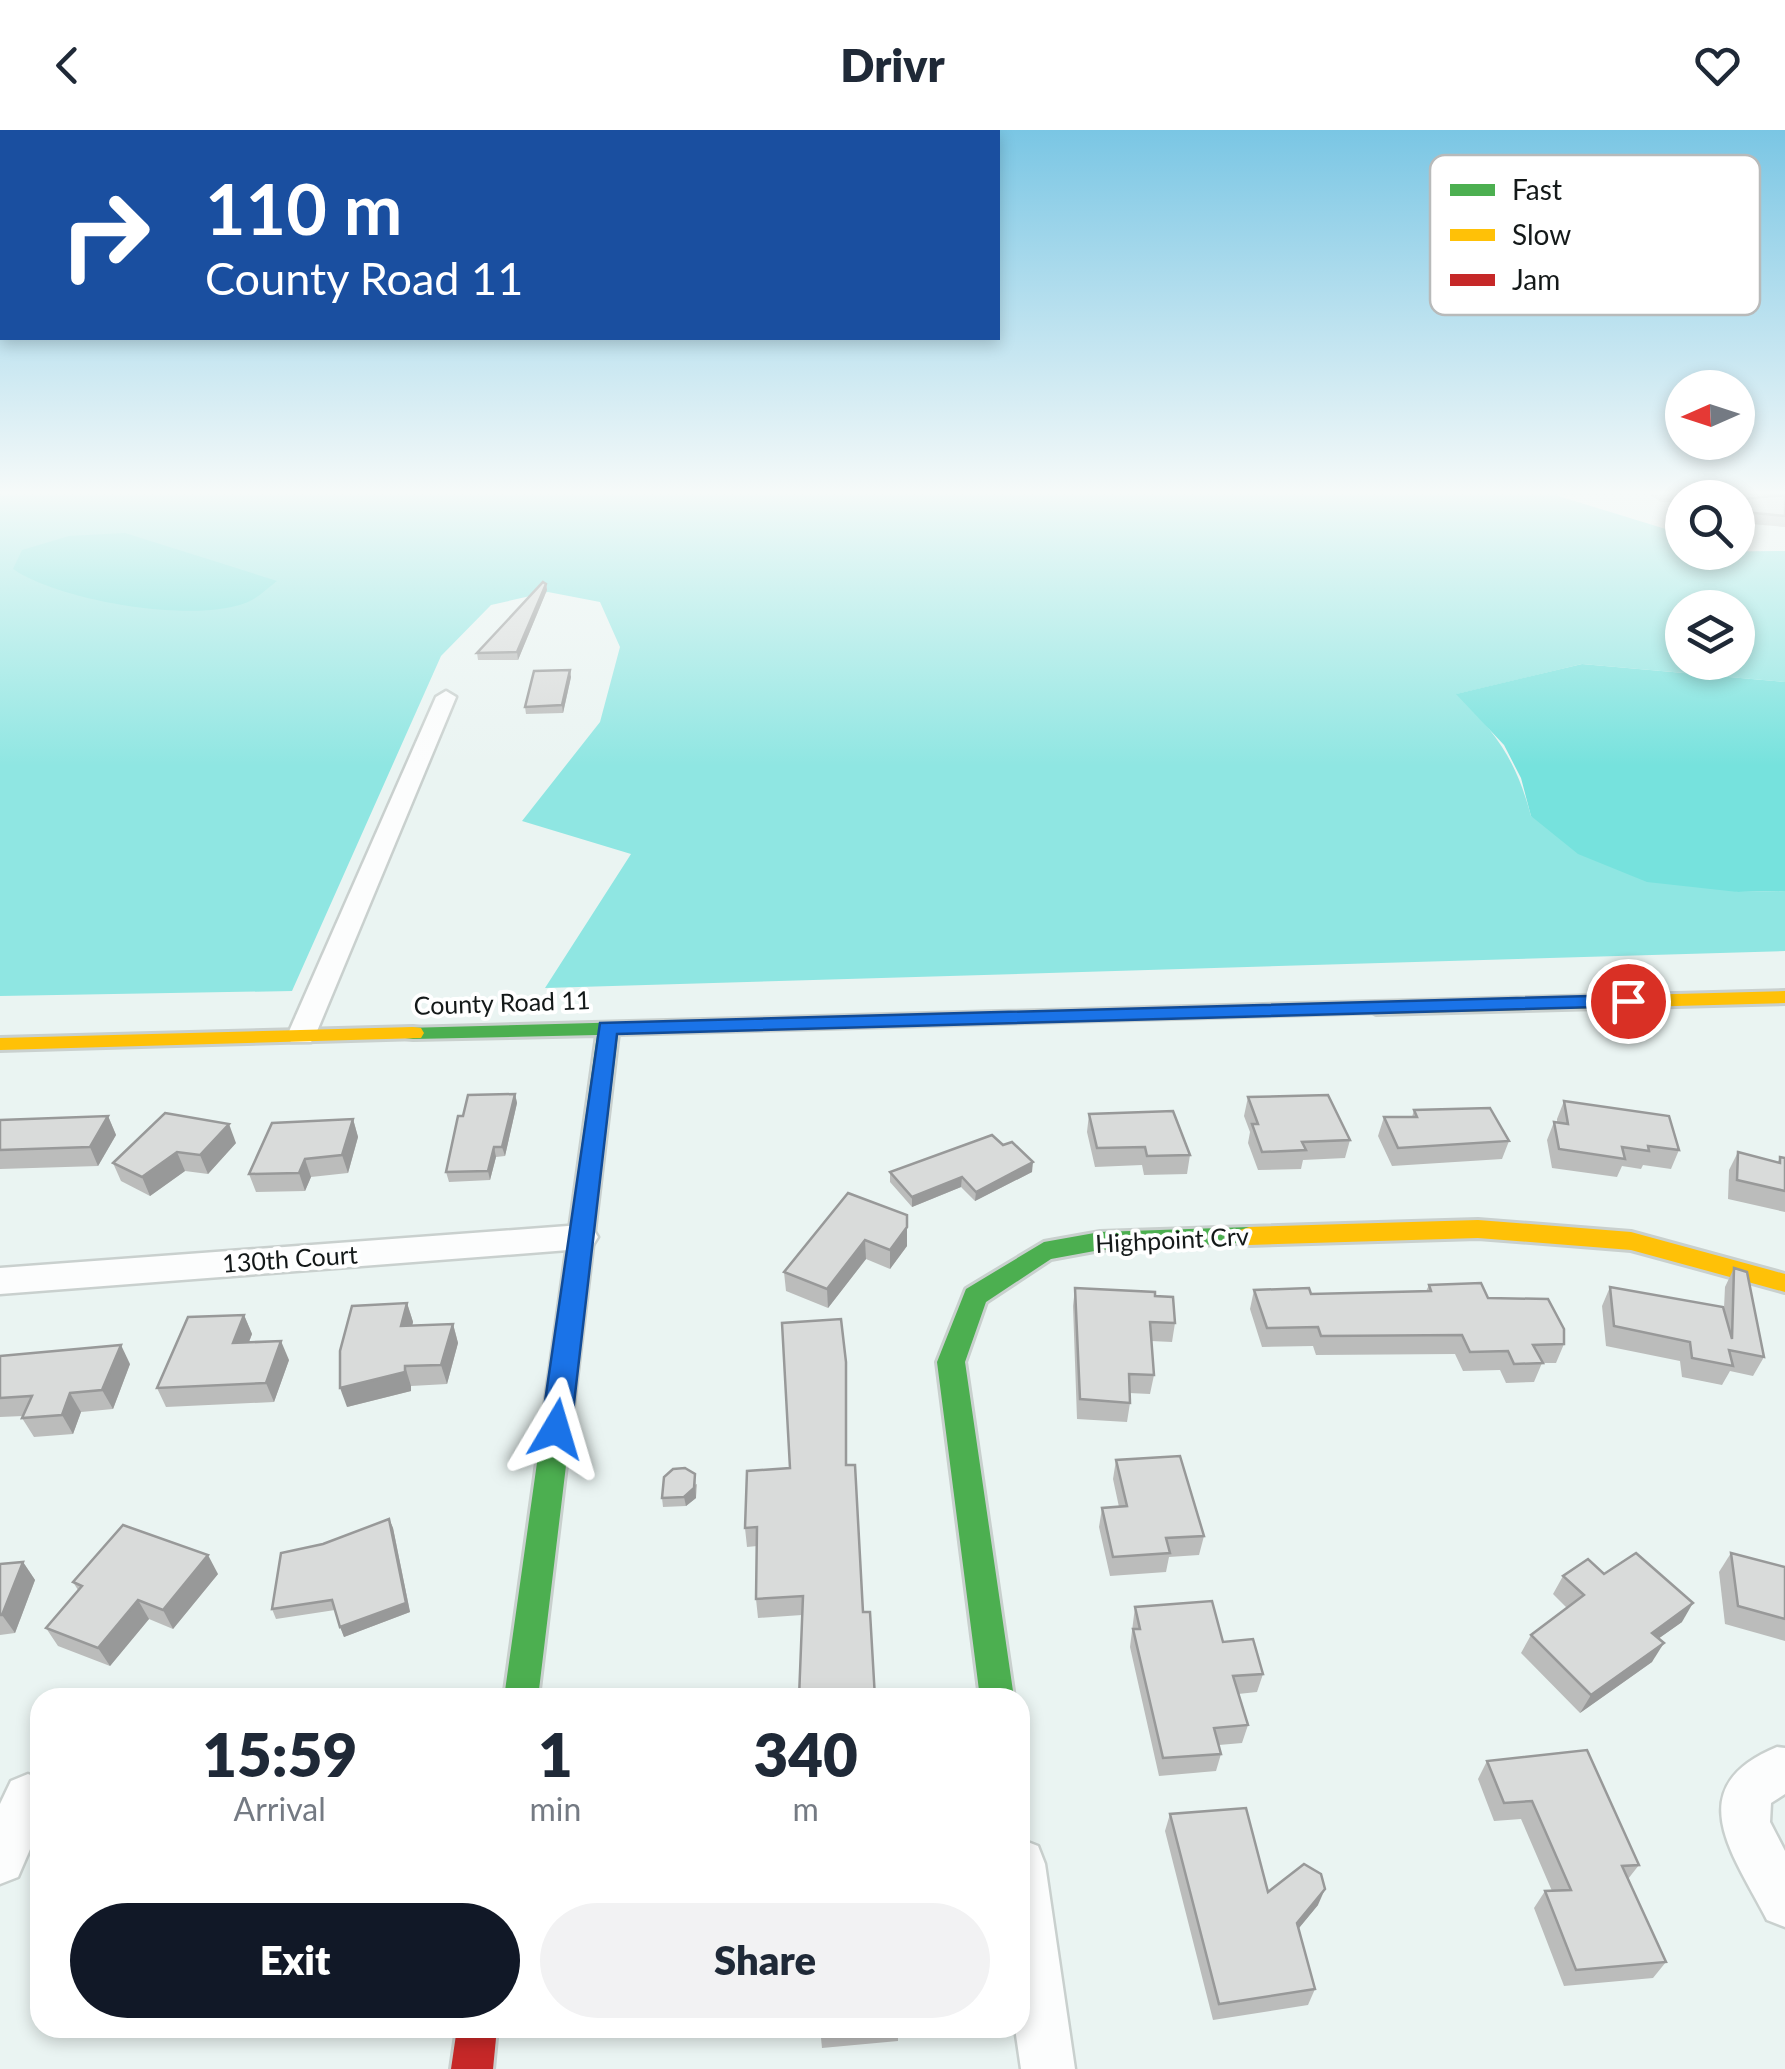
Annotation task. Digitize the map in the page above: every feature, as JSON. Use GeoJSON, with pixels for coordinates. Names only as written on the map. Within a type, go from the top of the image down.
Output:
{"type":"FeatureCollection","features":[{"type":"Feature","properties":{"kind":"street"},"geometry":{"type":"LineString","coordinates":[[302,1036],[446,698]]}},
{"type":"Feature","properties":{"kind":"street","name":"County Road 11"},"geometry":{"type":"LineString","coordinates":[[0,1044],[1785,997]]}},
{"type":"Feature","properties":{"kind":"street"},"geometry":{"type":"LineString","coordinates":[[522,1688],[608,1028]]}},
{"type":"Feature","properties":{"kind":"street","name":"Highpoint Crv"},"geometry":{"type":"LineString","coordinates":[[996,1688],[951,1362],[975,1296],[1044,1252],[1100,1241],[1478,1229],[1630,1241],[1785,1283]]}},
{"type":"Feature","properties":{"kind":"street","name":"130th Court"},"geometry":{"type":"LineString","coordinates":[[0,1280],[581,1237]]}},
{"type":"Feature","properties":{"kind":"street"},"geometry":{"type":"LineString","coordinates":[[1785,1771],[1777,1770],[1748,1790],[1745,1826],[1785,1902]]}},
{"type":"Feature","properties":{"kind":"street"},"geometry":{"type":"LineString","coordinates":[[0,1859],[23,1799]]}},
{"type":"Feature","properties":{"kind":"street"},"geometry":{"type":"LineString","coordinates":[[1030,1937],[1048,2069]]}},
{"type":"Feature","properties":{"kind":"street"},"geometry":{"type":"LineString","coordinates":[[472,2069],[476,2038]]}},
{"type":"Feature","properties":{"kind":"shaded area"},"geometry":{"type":"Polygon","coordinates":[[[0,585],[1785,585],[1785,682],[1755,679],[1755,590],[1665,590],[1665,671],[1582,664],[1457,694],[1503,749],[1519,779],[1531,816],[1738,892],[1785,891],[1785,951],[545,988],[631,854],[522,821],[600,722],[620,647],[600,602],[548,592],[491,605],[441,656],[292,991],[0,996],[0,585]]]}},
{"type":"Feature","properties":{"kind":"shaded area"},"geometry":{"type":"Polygon","coordinates":[[[47,585],[271,585],[252,600],[200,611],[131,606],[47,585]]]}},
{"type":"Feature","properties":{"kind":"shaded area"},"geometry":{"type":"Polygon","coordinates":[[[1582,664],[1665,671],[1665,680],[1785,682],[1785,891],[1738,892],[1647,882],[1578,854],[1531,816],[1521,778],[1504,745],[1456,694],[1582,664]]]}},
{"type":"Feature","properties":{"kind":"building"},"geometry":{"type":"Polygon","coordinates":[[[540,585],[545,585],[517,652],[477,653],[540,585]]]}},
{"type":"Feature","properties":{"kind":"building"},"geometry":{"type":"Polygon","coordinates":[[[570,670],[562,705],[525,707],[534,671],[570,670]]]}},
{"type":"Feature","properties":{"kind":"building"},"geometry":{"type":"Polygon","coordinates":[[[515,1094],[502,1147],[494,1147],[488,1171],[446,1172],[458,1116],[463,1116],[468,1095],[515,1094]]]}},
{"type":"Feature","properties":{"kind":"building"},"geometry":{"type":"Polygon","coordinates":[[[1328,1095],[1350,1140],[1302,1142],[1306,1150],[1262,1152],[1252,1124],[1258,1124],[1248,1097],[1328,1095]]]}},
{"type":"Feature","properties":{"kind":"building"},"geometry":{"type":"Polygon","coordinates":[[[1564,1101],[1669,1116],[1679,1150],[1622,1147],[1625,1159],[1559,1149],[1554,1122],[1568,1124],[1564,1101]]]}},
{"type":"Feature","properties":{"kind":"building"},"geometry":{"type":"Polygon","coordinates":[[[1490,1108],[1509,1141],[1398,1148],[1384,1117],[1417,1117],[1414,1110],[1490,1108]]]}},
{"type":"Feature","properties":{"kind":"building"},"geometry":{"type":"Polygon","coordinates":[[[1173,1111],[1190,1155],[1147,1156],[1145,1147],[1097,1148],[1089,1114],[1173,1111]]]}},
{"type":"Feature","properties":{"kind":"building"},"geometry":{"type":"Polygon","coordinates":[[[165,1113],[229,1124],[200,1155],[177,1152],[142,1177],[113,1163],[165,1113]]]}},
{"type":"Feature","properties":{"kind":"building"},"geometry":{"type":"Polygon","coordinates":[[[108,1116],[90,1147],[0,1150],[0,1120],[108,1116]]]}},
{"type":"Feature","properties":{"kind":"building"},"geometry":{"type":"Polygon","coordinates":[[[353,1119],[342,1155],[305,1159],[299,1173],[249,1174],[272,1123],[353,1119]]]}},
{"type":"Feature","properties":{"kind":"building"},"geometry":{"type":"Polygon","coordinates":[[[992,1135],[1003,1145],[1012,1142],[1033,1162],[976,1192],[962,1177],[912,1197],[890,1172],[992,1135]]]}},
{"type":"Feature","properties":{"kind":"building"},"geometry":{"type":"Polygon","coordinates":[[[1738,1152],[1780,1163],[1780,1157],[1785,1158],[1785,1191],[1737,1180],[1738,1152]]]}},
{"type":"Feature","properties":{"kind":"building"},"geometry":{"type":"Polygon","coordinates":[[[848,1193],[907,1215],[907,1227],[890,1250],[865,1240],[827,1289],[784,1272],[848,1193]]]}},
{"type":"Feature","properties":{"kind":"building"},"geometry":{"type":"Polygon","coordinates":[[[1734,1268],[1747,1272],[1764,1357],[1729,1350],[1733,1366],[1692,1358],[1690,1342],[1614,1326],[1610,1287],[1723,1307],[1732,1339],[1734,1268]]]}},
{"type":"Feature","properties":{"kind":"building"},"geometry":{"type":"Polygon","coordinates":[[[1481,1283],[1488,1298],[1548,1299],[1564,1329],[1564,1344],[1533,1345],[1543,1363],[1514,1364],[1508,1351],[1470,1352],[1462,1335],[1321,1336],[1318,1327],[1267,1328],[1254,1290],[1309,1288],[1311,1294],[1431,1291],[1429,1285],[1481,1283]]]}},
{"type":"Feature","properties":{"kind":"building"},"geometry":{"type":"Polygon","coordinates":[[[1075,1288],[1155,1292],[1155,1296],[1173,1297],[1175,1323],[1150,1322],[1154,1375],[1129,1374],[1130,1403],[1080,1399],[1075,1288]]]}},
{"type":"Feature","properties":{"kind":"building"},"geometry":{"type":"Polygon","coordinates":[[[407,1303],[401,1326],[453,1324],[441,1365],[405,1366],[405,1372],[340,1388],[340,1351],[352,1306],[407,1303]]]}},
{"type":"Feature","properties":{"kind":"building"},"geometry":{"type":"Polygon","coordinates":[[[244,1315],[233,1343],[281,1341],[266,1383],[157,1388],[188,1317],[244,1315]]]}},
{"type":"Feature","properties":{"kind":"building"},"geometry":{"type":"Polygon","coordinates":[[[841,1319],[846,1362],[846,1465],[855,1465],[863,1612],[870,1612],[874,1688],[799,1688],[803,1596],[756,1599],[757,1527],[745,1528],[747,1471],[790,1468],[782,1323],[841,1319]]]}},
{"type":"Feature","properties":{"kind":"building"},"geometry":{"type":"Polygon","coordinates":[[[121,1345],[102,1390],[70,1393],[62,1415],[22,1418],[32,1396],[0,1398],[0,1356],[121,1345]]]}},
{"type":"Feature","properties":{"kind":"building"},"geometry":{"type":"Polygon","coordinates":[[[1180,1456],[1204,1536],[1166,1538],[1170,1553],[1113,1557],[1102,1508],[1127,1506],[1116,1460],[1180,1456]]]}},
{"type":"Feature","properties":{"kind":"building"},"geometry":{"type":"Polygon","coordinates":[[[685,1468],[695,1474],[694,1488],[684,1497],[662,1498],[664,1477],[673,1469],[685,1468]]]}},
{"type":"Feature","properties":{"kind":"building"},"geometry":{"type":"Polygon","coordinates":[[[389,1519],[406,1603],[340,1627],[332,1600],[272,1609],[281,1553],[323,1544],[389,1519]]]}},
{"type":"Feature","properties":{"kind":"building"},"geometry":{"type":"Polygon","coordinates":[[[123,1525],[208,1555],[163,1610],[138,1600],[98,1648],[46,1628],[82,1586],[73,1582],[123,1525]]]}},
{"type":"Feature","properties":{"kind":"building"},"geometry":{"type":"Polygon","coordinates":[[[1636,1553],[1693,1603],[1652,1633],[1664,1643],[1591,1695],[1531,1635],[1584,1595],[1563,1576],[1588,1559],[1604,1574],[1636,1553]]]}},
{"type":"Feature","properties":{"kind":"building"},"geometry":{"type":"Polygon","coordinates":[[[1731,1553],[1785,1567],[1785,1619],[1738,1606],[1731,1553]]]}},
{"type":"Feature","properties":{"kind":"building"},"geometry":{"type":"Polygon","coordinates":[[[23,1562],[2,1615],[0,1615],[0,1564],[23,1562]]]}},
{"type":"Feature","properties":{"kind":"building"},"geometry":{"type":"Polygon","coordinates":[[[1212,1601],[1223,1642],[1253,1639],[1263,1674],[1233,1676],[1248,1725],[1214,1728],[1221,1754],[1163,1758],[1133,1629],[1140,1629],[1135,1607],[1212,1601]]]}},
{"type":"Feature","properties":{"kind":"building"},"geometry":{"type":"Polygon","coordinates":[[[1587,1750],[1639,1865],[1622,1866],[1666,1962],[1576,1970],[1545,1891],[1571,1890],[1532,1801],[1504,1803],[1487,1761],[1587,1750]]]}},
{"type":"Feature","properties":{"kind":"building"},"geometry":{"type":"Polygon","coordinates":[[[1246,1808],[1268,1892],[1304,1864],[1321,1874],[1325,1889],[1297,1923],[1315,1989],[1219,2004],[1170,1814],[1246,1808]]]}},
{"type":"Feature","properties":{"kind":"traffic: fast"},"geometry":{"type":"LineString","coordinates":[[413,1033],[1376,1008]]}},
{"type":"Feature","properties":{"kind":"traffic: fast"},"geometry":{"type":"LineString","coordinates":[[522,1688],[608,1028]]}},
{"type":"Feature","properties":{"kind":"traffic: fast"},"geometry":{"type":"LineString","coordinates":[[996,1688],[951,1362],[975,1296],[1044,1251],[1100,1241],[1249,1236]]}},
{"type":"Feature","properties":{"kind":"traffic: slow"},"geometry":{"type":"LineString","coordinates":[[1376,1008],[1785,997]]}},
{"type":"Feature","properties":{"kind":"traffic: slow"},"geometry":{"type":"LineString","coordinates":[[0,1044],[413,1033]]}},
{"type":"Feature","properties":{"kind":"traffic: slow"},"geometry":{"type":"LineString","coordinates":[[1249,1236],[1478,1229],[1631,1241],[1785,1283]]}},
{"type":"Feature","properties":{"kind":"traffic: jam"},"geometry":{"type":"LineString","coordinates":[[472,2069],[476,2038]]}},
{"type":"Feature","properties":{"kind":"route"},"geometry":{"type":"LineString","coordinates":[[556,1429],[608,1028],[1628,1001]]}}]}
